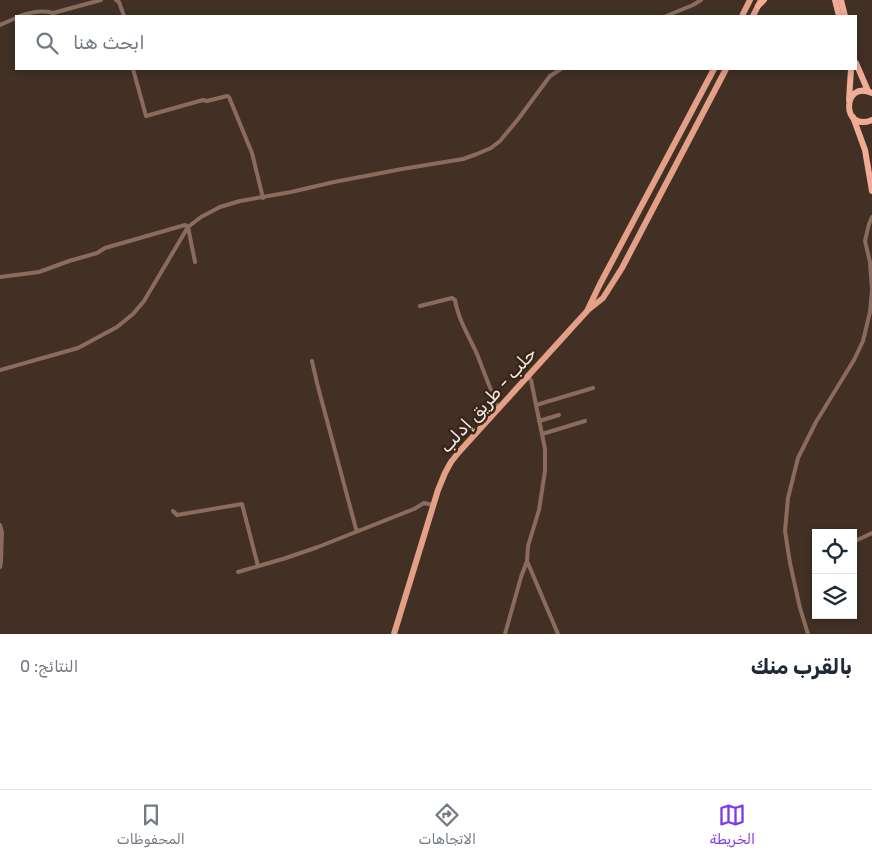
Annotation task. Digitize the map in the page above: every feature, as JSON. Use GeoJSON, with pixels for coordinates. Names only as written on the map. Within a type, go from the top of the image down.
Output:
{"type":"FeatureCollection","features":[{"type":"Feature","properties":{"kind":"highway"},"geometry":{"type":"LineString","coordinates":[[828,0],[838,13]]}},
{"type":"Feature","properties":{"kind":"highway"},"geometry":{"type":"LineString","coordinates":[[835,0],[838,13]]}},
{"type":"Feature","properties":{"kind":"highway"},"geometry":{"type":"LineString","coordinates":[[841,0],[845,15]]}},
{"type":"Feature","properties":{"kind":"highway"},"geometry":{"type":"LineString","coordinates":[[857,65],[870,92]]}},
{"type":"Feature","properties":{"kind":"highway"},"geometry":{"type":"LineString","coordinates":[[851,70],[848,110],[853,117],[865,150],[872,191]]}},
{"type":"Feature","properties":{"kind":"highway"},"geometry":{"type":"LineString","coordinates":[[849,101],[857,92],[870,92]]}},
{"type":"Feature","properties":{"kind":"highway"},"geometry":{"type":"LineString","coordinates":[[853,117],[861,122],[872,120]]}},
{"type":"Feature","properties":{"kind":"main road"},"geometry":{"type":"LineString","coordinates":[[742,15],[749,1],[761,2],[754,15]]}},
{"type":"Feature","properties":{"kind":"main road","name":"حلب - طريق إدلب"},"geometry":{"type":"LineString","coordinates":[[588,310],[713,70]]}},
{"type":"Feature","properties":{"kind":"main road","name":"حلب - طريق إدلب"},"geometry":{"type":"LineString","coordinates":[[394,634],[433,505],[451,462],[588,310],[603,298],[622,268],[725,70]]}},
{"type":"Feature","properties":{"kind":"street"},"geometry":{"type":"LineString","coordinates":[[22,15],[30,12],[46,11],[53,13],[101,0]]}},
{"type":"Feature","properties":{"kind":"street"},"geometry":{"type":"LineString","coordinates":[[116,0],[119,2],[124,15]]}},
{"type":"Feature","properties":{"kind":"street"},"geometry":{"type":"LineString","coordinates":[[668,15],[701,0]]}},
{"type":"Feature","properties":{"kind":"street"},"geometry":{"type":"LineString","coordinates":[[0,25],[15,18]]}},
{"type":"Feature","properties":{"kind":"street"},"geometry":{"type":"LineString","coordinates":[[133,70],[146,116],[203,100],[207,102],[229,97],[252,153],[262,198]]}},
{"type":"Feature","properties":{"kind":"street"},"geometry":{"type":"LineString","coordinates":[[0,370],[78,348],[117,327],[133,314],[144,301],[188,227],[201,217],[220,207],[240,201],[463,159],[477,154],[491,148],[500,141],[550,76],[559,70]]}},
{"type":"Feature","properties":{"kind":"street"},"geometry":{"type":"LineString","coordinates":[[808,634],[790,563],[785,530],[788,498],[798,458],[816,422],[854,360],[863,341],[870,312],[872,290],[870,262],[865,241],[868,224],[872,217]]}},
{"type":"Feature","properties":{"kind":"street"},"geometry":{"type":"LineString","coordinates":[[0,277],[39,272],[69,260],[97,253],[105,248],[185,225],[188,227]]}},
{"type":"Feature","properties":{"kind":"street"},"geometry":{"type":"LineString","coordinates":[[188,227],[195,262]]}},
{"type":"Feature","properties":{"kind":"street"},"geometry":{"type":"LineString","coordinates":[[420,306],[452,298],[455,300],[461,321],[499,409]]}},
{"type":"Feature","properties":{"kind":"street"},"geometry":{"type":"LineString","coordinates":[[312,361],[356,529],[359,531]]}},
{"type":"Feature","properties":{"kind":"street"},"geometry":{"type":"LineString","coordinates":[[506,634],[541,502],[545,471],[545,449],[531,380],[528,377]]}},
{"type":"Feature","properties":{"kind":"street"},"geometry":{"type":"LineString","coordinates":[[536,405],[593,388]]}},
{"type":"Feature","properties":{"kind":"street"},"geometry":{"type":"LineString","coordinates":[[539,420],[559,415]]}},
{"type":"Feature","properties":{"kind":"street"},"geometry":{"type":"LineString","coordinates":[[542,434],[585,421]]}},
{"type":"Feature","properties":{"kind":"street"},"geometry":{"type":"LineString","coordinates":[[238,572],[286,558],[359,531],[414,509],[424,503],[433,505]]}},
{"type":"Feature","properties":{"kind":"street"},"geometry":{"type":"LineString","coordinates":[[173,510],[178,515],[242,504],[258,566]]}},
{"type":"Feature","properties":{"kind":"street"},"geometry":{"type":"LineString","coordinates":[[0,525],[2,532],[0,567]]}},
{"type":"Feature","properties":{"kind":"street"},"geometry":{"type":"LineString","coordinates":[[857,540],[872,533]]}},
{"type":"Feature","properties":{"kind":"street"},"geometry":{"type":"LineString","coordinates":[[527,560],[558,634]]}}]}
